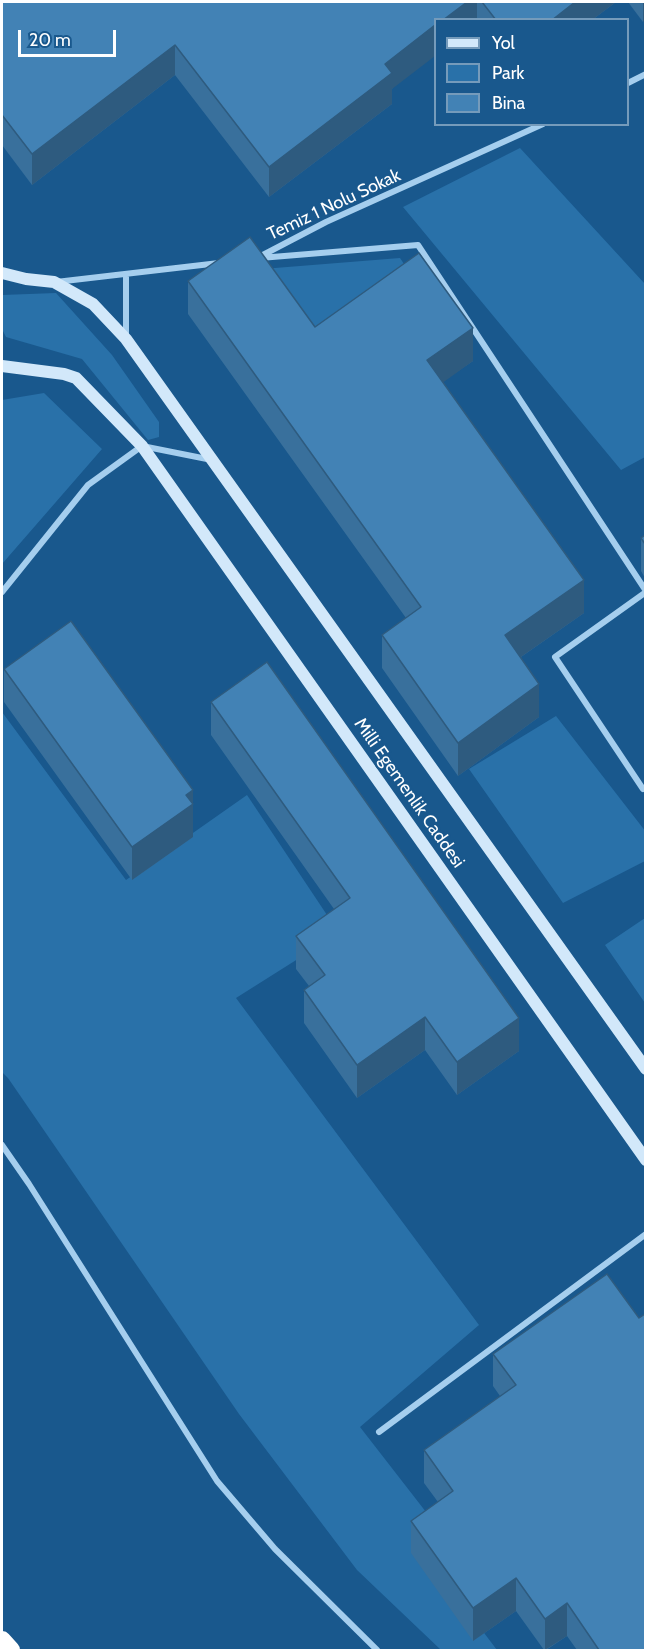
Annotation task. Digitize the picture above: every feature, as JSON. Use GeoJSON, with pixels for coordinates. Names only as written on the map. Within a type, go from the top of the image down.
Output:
{"type":"FeatureCollection","features":[{"type":"Feature","properties":{"kind":"highway"},"geometry":{"type":"LineString","coordinates":[[2,1640],[11,1650]]}},
{"type":"Feature","properties":{"kind":"street"},"geometry":{"type":"LineString","coordinates":[[629,82],[645,74]]}},
{"type":"Feature","properties":{"kind":"street","name":"Temiz 1 Nolu Sokak"},"geometry":{"type":"LineString","coordinates":[[539,126],[326,222],[256,259],[418,245],[645,591]]}},
{"type":"Feature","properties":{"kind":"street"},"geometry":{"type":"LineString","coordinates":[[54,282],[223,263]]}},
{"type":"Feature","properties":{"kind":"street","name":"Milli Egemenlik Caddesi"},"geometry":{"type":"LineString","coordinates":[[2,273],[26,279],[54,282],[93,304],[126,339],[645,1069]]}},
{"type":"Feature","properties":{"kind":"street"},"geometry":{"type":"LineString","coordinates":[[126,274],[126,339]]}},
{"type":"Feature","properties":{"kind":"street","name":"Milli Egemenlik Caddesi"},"geometry":{"type":"LineString","coordinates":[[2,366],[64,374],[76,378],[142,446],[645,1160]]}},
{"type":"Feature","properties":{"kind":"street"},"geometry":{"type":"LineString","coordinates":[[2,592],[88,485],[142,446],[213,460]]}},
{"type":"Feature","properties":{"kind":"street"},"geometry":{"type":"LineString","coordinates":[[643,789],[555,657],[645,591]]}},
{"type":"Feature","properties":{"kind":"street"},"geometry":{"type":"LineString","coordinates":[[2,1145],[36,1194],[217,1481],[275,1549],[377,1650]]}},
{"type":"Feature","properties":{"kind":"street"},"geometry":{"type":"LineString","coordinates":[[379,1432],[645,1234]]}},
{"type":"Feature","properties":{"kind":"green space"},"geometry":{"type":"Polygon","coordinates":[[[520,148],[645,284],[645,457],[621,470],[403,207],[520,148]]]}},
{"type":"Feature","properties":{"kind":"green space"},"geometry":{"type":"Polygon","coordinates":[[[400,258],[419,286],[414,433],[250,270],[400,258]]]}},
{"type":"Feature","properties":{"kind":"green space"},"geometry":{"type":"Polygon","coordinates":[[[56,293],[112,355],[159,422],[159,437],[148,440],[82,359],[6,337],[2,329],[2,295],[56,293]]]}},
{"type":"Feature","properties":{"kind":"green space"},"geometry":{"type":"Polygon","coordinates":[[[44,393],[102,449],[2,564],[2,400],[44,393]]]}},
{"type":"Feature","properties":{"kind":"green space"},"geometry":{"type":"Polygon","coordinates":[[[2,712],[126,880],[247,795],[339,933],[236,998],[479,1325],[360,1427],[433,1521],[413,1539],[497,1650],[441,1650],[357,1570],[239,1414],[2,1072],[2,712]]]}},
{"type":"Feature","properties":{"kind":"green space"},"geometry":{"type":"Polygon","coordinates":[[[556,716],[646,832],[645,861],[563,903],[469,769],[556,716]]]}},
{"type":"Feature","properties":{"kind":"green space"},"geometry":{"type":"Polygon","coordinates":[[[645,918],[645,1003],[605,945],[645,918]]]}},
{"type":"Feature","properties":{"kind":"building"},"geometry":{"type":"Polygon","coordinates":[[[2,2],[467,2],[446,18],[434,18],[434,26],[385,64],[392,73],[269,167],[175,45],[32,154],[2,115],[2,2]]]}},
{"type":"Feature","properties":{"kind":"building"},"geometry":{"type":"Polygon","coordinates":[[[482,2],[575,2],[555,18],[494,18],[482,2]]]}},
{"type":"Feature","properties":{"kind":"building"},"geometry":{"type":"Polygon","coordinates":[[[250,237],[315,327],[419,253],[473,328],[427,360],[584,580],[505,635],[539,684],[458,743],[382,635],[421,607],[188,281],[250,237]]]}},
{"type":"Feature","properties":{"kind":"building"},"geometry":{"type":"Polygon","coordinates":[[[71,621],[193,790],[186,795],[193,804],[132,847],[4,669],[71,621]]]}},
{"type":"Feature","properties":{"kind":"building"},"geometry":{"type":"Polygon","coordinates":[[[267,662],[519,1018],[457,1062],[425,1017],[357,1065],[304,990],[325,975],[296,936],[350,898],[211,702],[267,662]]]}},
{"type":"Feature","properties":{"kind":"building"},"geometry":{"type":"Polygon","coordinates":[[[607,1274],[639,1318],[645,1314],[645,1650],[599,1650],[567,1603],[545,1619],[516,1578],[473,1608],[411,1521],[453,1491],[424,1450],[516,1385],[493,1354],[607,1274]]]}}]}
